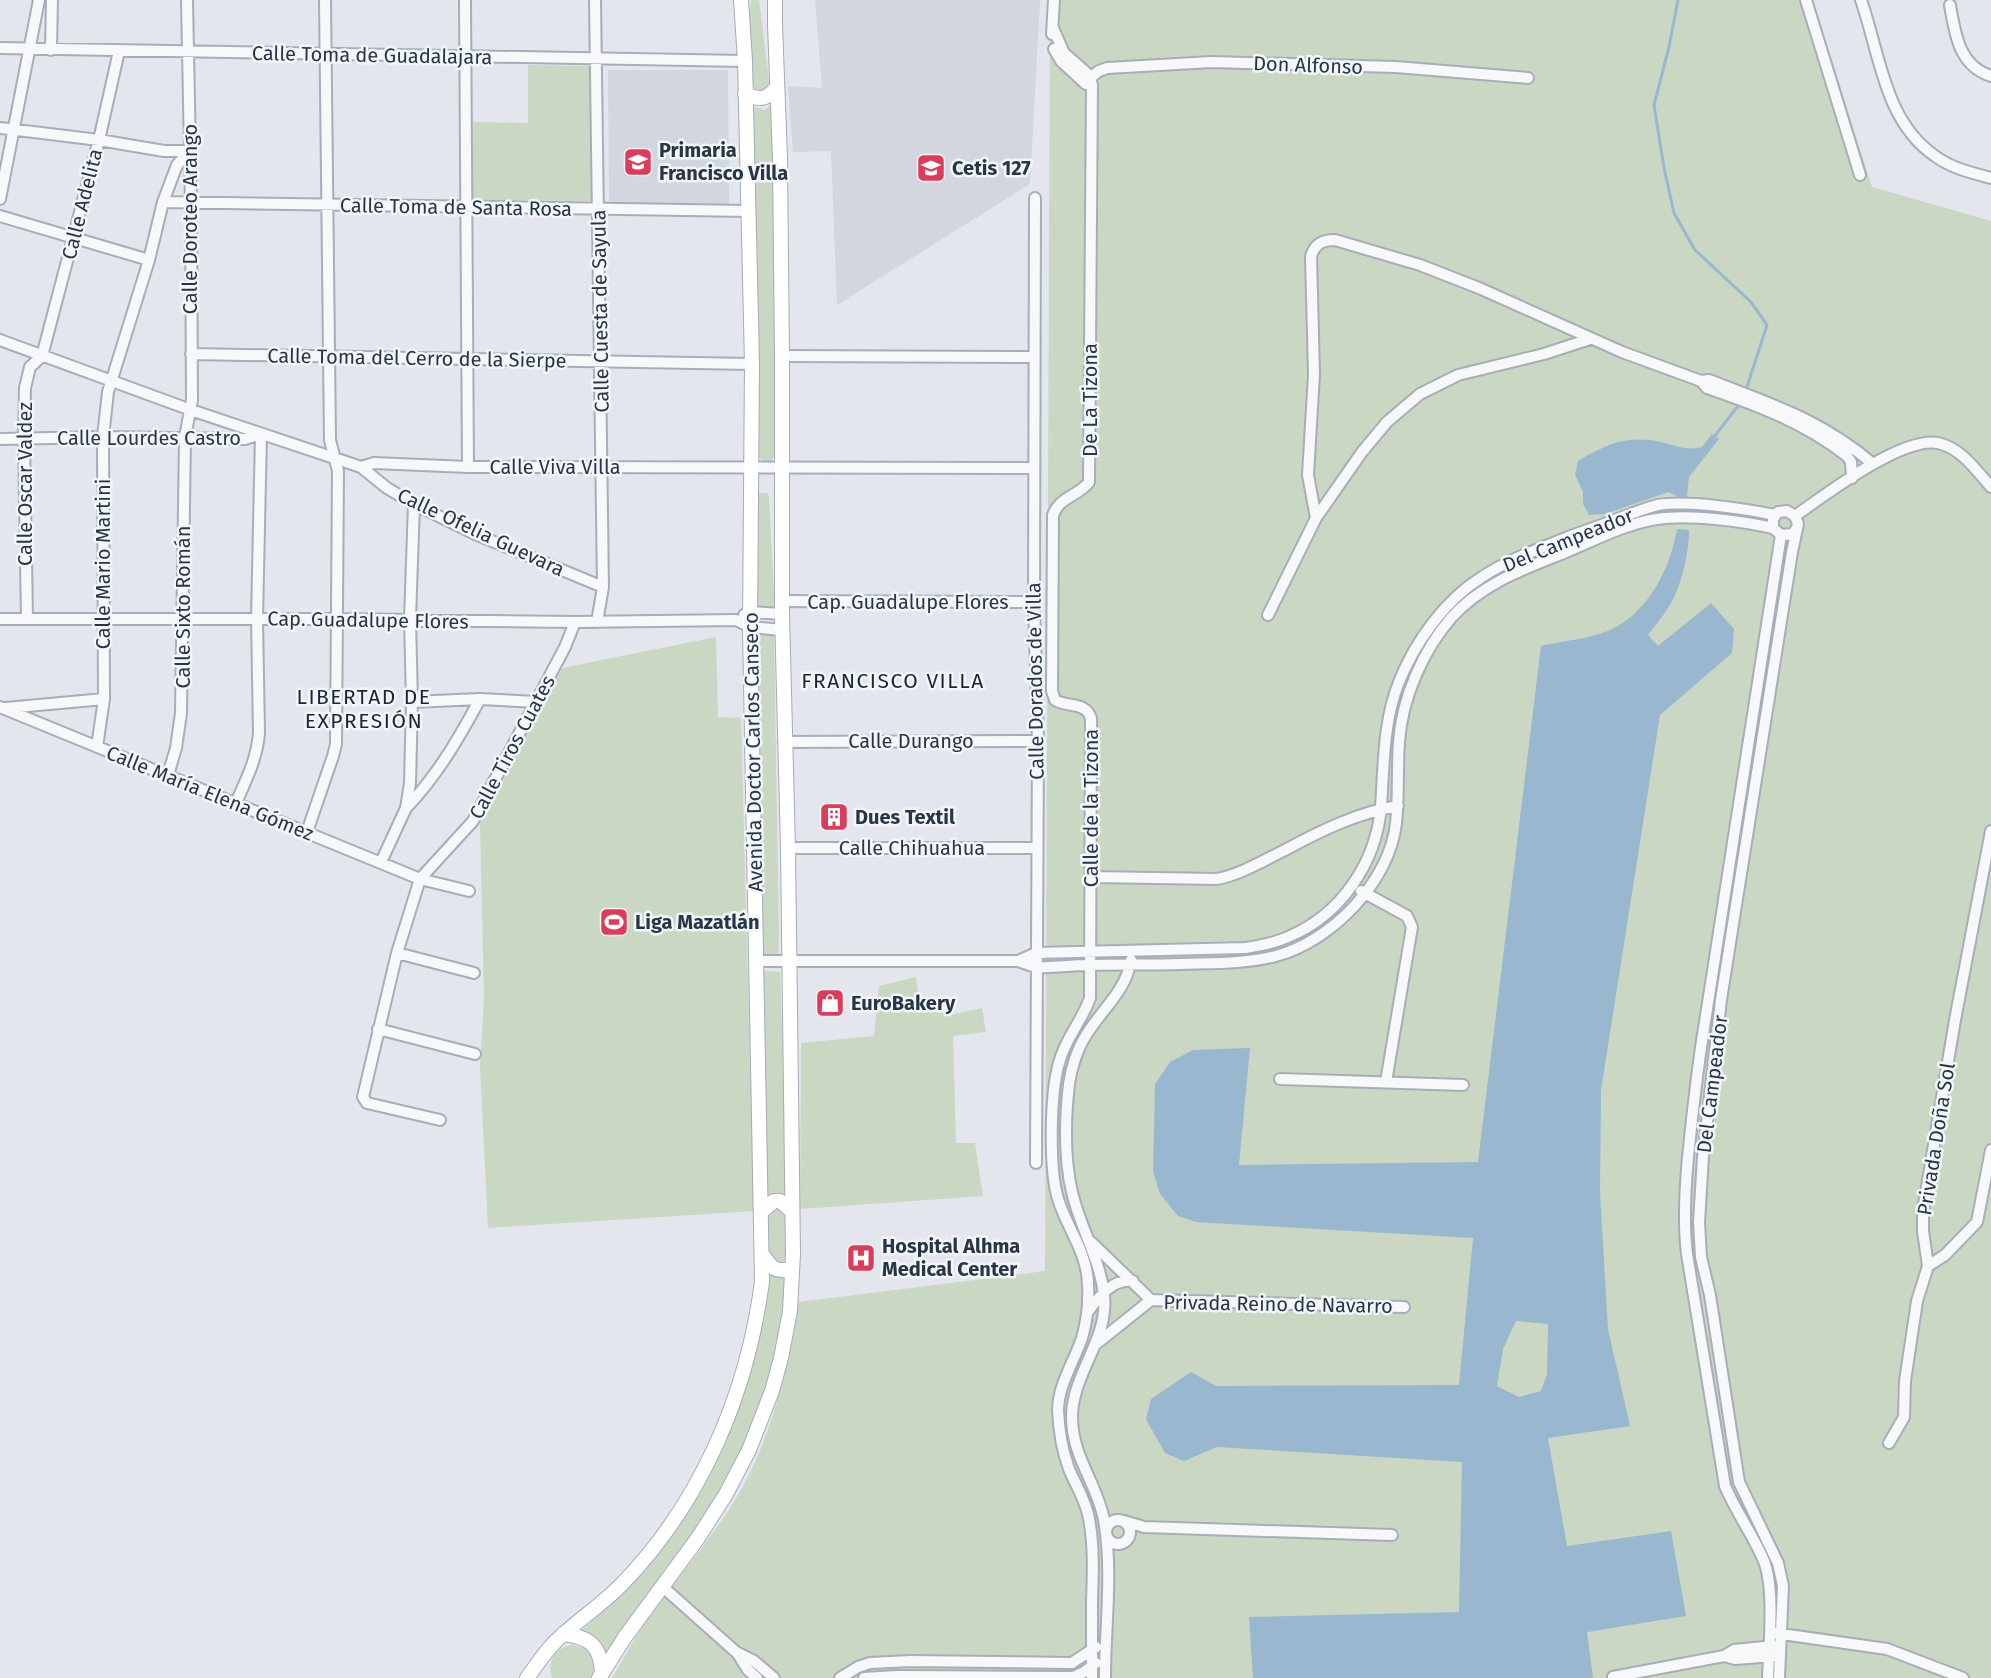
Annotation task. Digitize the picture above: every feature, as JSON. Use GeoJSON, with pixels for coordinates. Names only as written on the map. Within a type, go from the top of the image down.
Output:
{"type":"FeatureCollection","features":[{"type":"Feature","properties":{"kind":"main road","name":"Avenida Doctor Carlos Canseco"},"geometry":{"type":"LineString","coordinates":[[527,1678],[541,1658],[563,1634],[605,1601],[645,1558],[667,1529],[710,1458],[730,1412],[750,1349],[761,1290],[762,1211],[750,627],[752,364],[746,94],[741,0]]}},
{"type":"Feature","properties":{"kind":"main road","name":"Avenida Doctor Carlos Canseco"},"geometry":{"type":"LineString","coordinates":[[601,1676],[625,1637],[698,1538],[726,1494],[749,1450],[772,1391],[790,1311],[792,1211],[788,848],[782,630],[780,159],[775,6]]}},
{"type":"Feature","properties":{"kind":"main road"},"geometry":{"type":"LineString","coordinates":[[746,94],[758,100],[764,99],[777,87]]}},
{"type":"Feature","properties":{"kind":"main road"},"geometry":{"type":"LineString","coordinates":[[762,1211],[774,1201],[780,1201],[792,1211]]}},
{"type":"Feature","properties":{"kind":"main road"},"geometry":{"type":"LineString","coordinates":[[762,1254],[774,1269],[781,1271],[792,1269]]}},
{"type":"Feature","properties":{"kind":"main road"},"geometry":{"type":"LineString","coordinates":[[563,1634],[583,1638],[592,1643],[601,1657],[601,1676]]}},
{"type":"Feature","properties":{"kind":"main road"},"geometry":{"type":"LineString","coordinates":[[541,1658],[542,1678]]}},
{"type":"Feature","properties":{"kind":"street"},"geometry":{"type":"LineString","coordinates":[[0,199],[39,0]]}},
{"type":"Feature","properties":{"kind":"street"},"geometry":{"type":"LineString","coordinates":[[51,50],[52,0]]}},
{"type":"Feature","properties":{"kind":"street","name":"Calle Doroteo Arango"},"geometry":{"type":"LineString","coordinates":[[185,437],[191,410],[192,203],[187,0]]}},
{"type":"Feature","properties":{"kind":"street"},"geometry":{"type":"LineString","coordinates":[[307,832],[336,744],[338,471],[330,440],[325,0]]}},
{"type":"Feature","properties":{"kind":"street"},"geometry":{"type":"LineString","coordinates":[[465,0],[468,467]]}},
{"type":"Feature","properties":{"kind":"street","name":"Calle Cuesta de Sayula"},"geometry":{"type":"LineString","coordinates":[[595,0],[603,587],[597,622]]}},
{"type":"Feature","properties":{"kind":"street"},"geometry":{"type":"LineString","coordinates":[[766,0],[775,6]]}},
{"type":"Feature","properties":{"kind":"street"},"geometry":{"type":"LineString","coordinates":[[1054,0],[1053,28],[1064,52],[1089,84]]}},
{"type":"Feature","properties":{"kind":"street"},"geometry":{"type":"LineString","coordinates":[[1806,0],[1860,176]]}},
{"type":"Feature","properties":{"kind":"street"},"geometry":{"type":"LineString","coordinates":[[1861,0],[1890,99],[1906,128],[1935,157],[1951,165],[1991,178]]}},
{"type":"Feature","properties":{"kind":"street"},"geometry":{"type":"LineString","coordinates":[[1950,5],[1956,39],[1963,54],[1973,67],[1991,76]]}},
{"type":"Feature","properties":{"kind":"street","name":"Calle Toma de Guadalajara"},"geometry":{"type":"LineString","coordinates":[[0,48],[745,61]]}},
{"type":"Feature","properties":{"kind":"street","name":"Calle Adelita"},"geometry":{"type":"LineString","coordinates":[[42,356],[99,140],[119,51]]}},
{"type":"Feature","properties":{"kind":"street","name":"Don Alfonso"},"geometry":{"type":"LineString","coordinates":[[1089,84],[1107,68],[1212,62],[1396,67],[1528,78]]}},
{"type":"Feature","properties":{"kind":"street","name":"De La Tizona"},"geometry":{"type":"LineString","coordinates":[[1052,691],[1053,515],[1056,506],[1086,487],[1089,482],[1089,84]]}},
{"type":"Feature","properties":{"kind":"street"},"geometry":{"type":"LineString","coordinates":[[0,128],[99,140],[164,151],[190,151]]}},
{"type":"Feature","properties":{"kind":"street","name":"Calle Mario Martini"},"geometry":{"type":"LineString","coordinates":[[97,747],[104,699],[103,437],[108,392],[149,260],[163,202],[177,165],[190,151]]}},
{"type":"Feature","properties":{"kind":"street","name":"Calle Dorados de Villa"},"geometry":{"type":"LineString","coordinates":[[1035,198],[1034,602],[1038,741],[1036,1163]]}},
{"type":"Feature","properties":{"kind":"street","name":"Calle Toma de Santa Rosa"},"geometry":{"type":"LineString","coordinates":[[163,202],[749,211]]}},
{"type":"Feature","properties":{"kind":"street"},"geometry":{"type":"LineString","coordinates":[[0,216],[149,260]]}},
{"type":"Feature","properties":{"kind":"street"},"geometry":{"type":"LineString","coordinates":[[1316,518],[1308,475],[1314,374],[1311,256],[1313,249],[1324,240],[1335,240],[1420,265],[1479,288],[1590,339],[1701,381],[1709,380],[1732,393],[1785,408],[1856,450],[1873,464]]}},
{"type":"Feature","properties":{"kind":"street"},"geometry":{"type":"LineString","coordinates":[[1268,615],[1316,518],[1362,452],[1387,422],[1420,394],[1458,375],[1544,354],[1590,339]]}},
{"type":"Feature","properties":{"kind":"street"},"geometry":{"type":"LineString","coordinates":[[0,340],[261,434],[257,619],[258,748],[252,768],[236,803]]}},
{"type":"Feature","properties":{"kind":"street","name":"Calle Toma del Cerro de la Sierpe"},"geometry":{"type":"LineString","coordinates":[[191,354],[752,364]]}},
{"type":"Feature","properties":{"kind":"street","name":"Calle Oscar Valdez"},"geometry":{"type":"LineString","coordinates":[[27,619],[25,388],[30,367],[42,356]]}},
{"type":"Feature","properties":{"kind":"street"},"geometry":{"type":"LineString","coordinates":[[782,356],[1034,357]]}},
{"type":"Feature","properties":{"kind":"street"},"geometry":{"type":"LineString","coordinates":[[1748,398],[1809,429],[1832,444],[1851,462],[1852,478]]}},
{"type":"Feature","properties":{"kind":"street","name":"Calle Lourdes Castro"},"geometry":{"type":"LineString","coordinates":[[0,439],[103,437],[245,439],[261,434]]}},
{"type":"Feature","properties":{"kind":"street","name":"Calle Ofelia Guevara"},"geometry":{"type":"LineString","coordinates":[[261,434],[361,467],[387,488],[414,504],[476,534],[603,587]]}},
{"type":"Feature","properties":{"kind":"street","name":"Calle Sixto Román"},"geometry":{"type":"LineString","coordinates":[[168,775],[176,748],[182,713],[181,618],[185,437]]}},
{"type":"Feature","properties":{"kind":"street"},"geometry":{"type":"LineString","coordinates":[[1795,516],[1873,464],[1902,449],[1923,443],[1936,443],[1958,452],[1991,486]]}},
{"type":"Feature","properties":{"kind":"street","name":"Calle Viva Villa"},"geometry":{"type":"LineString","coordinates":[[361,467],[374,463],[468,467],[781,467]]}},
{"type":"Feature","properties":{"kind":"street"},"geometry":{"type":"LineString","coordinates":[[781,467],[1034,468]]}},
{"type":"Feature","properties":{"kind":"street"},"geometry":{"type":"LineString","coordinates":[[381,862],[406,808],[410,783],[412,702],[410,620],[414,504]]}},
{"type":"Feature","properties":{"kind":"street","name":"Del Campeador"},"geometry":{"type":"LineString","coordinates":[[1018,960],[1036,953],[1245,948],[1288,938],[1316,921],[1341,898],[1352,885],[1372,852],[1381,809],[1385,745],[1392,703],[1399,682],[1409,660],[1436,629],[1463,591],[1481,577],[1526,554],[1658,505],[1709,507],[1775,515]]}},
{"type":"Feature","properties":{"kind":"street","name":"Del Campeador"},"geometry":{"type":"LineString","coordinates":[[1768,1678],[1783,1586],[1778,1563],[1766,1534],[1746,1500],[1739,1482],[1710,1295],[1701,1257],[1699,1222],[1703,1157],[1721,1000],[1798,524],[1795,516],[1788,511],[1778,512],[1772,524],[1777,532],[1754,702],[1693,1103],[1684,1202],[1684,1235],[1725,1486],[1733,1506],[1764,1562],[1775,1633]]}},
{"type":"Feature","properties":{"kind":"street","name":"Del Campeador"},"geometry":{"type":"LineString","coordinates":[[1036,967],[1245,961],[1279,955],[1308,942],[1336,923],[1365,894],[1390,850],[1396,826],[1399,741],[1406,701],[1436,629],[1472,599],[1506,576],[1630,526],[1658,519],[1676,518],[1711,520],[1777,532]]}},
{"type":"Feature","properties":{"kind":"street"},"geometry":{"type":"LineString","coordinates":[[1777,532],[1792,534],[1796,529]]}},
{"type":"Feature","properties":{"kind":"street","name":"Cap. Guadalupe Flores"},"geometry":{"type":"LineString","coordinates":[[736,620],[750,612],[782,608],[1034,602]]}},
{"type":"Feature","properties":{"kind":"street","name":"Cap. Guadalupe Flores"},"geometry":{"type":"LineString","coordinates":[[0,619],[181,618],[574,622],[736,620],[750,627]]}},
{"type":"Feature","properties":{"kind":"street","name":"Calle Tiros Cuates"},"geometry":{"type":"LineString","coordinates":[[440,1120],[367,1103],[364,1100],[378,1029],[397,953],[420,879],[473,821],[565,647],[574,622]]}},
{"type":"Feature","properties":{"kind":"street"},"geometry":{"type":"LineString","coordinates":[[750,627],[782,630]]}},
{"type":"Feature","properties":{"kind":"street","name":"Calle de la Tizona"},"geometry":{"type":"LineString","coordinates":[[1052,691],[1055,700],[1061,704],[1082,706],[1089,711],[1091,718],[1090,951]]}},
{"type":"Feature","properties":{"kind":"street"},"geometry":{"type":"LineString","coordinates":[[1,708],[104,699]]}},
{"type":"Feature","properties":{"kind":"street"},"geometry":{"type":"LineString","coordinates":[[412,702],[480,699],[536,702]]}},
{"type":"Feature","properties":{"kind":"street"},"geometry":{"type":"LineString","coordinates":[[406,808],[421,792],[457,741],[480,699]]}},
{"type":"Feature","properties":{"kind":"street"},"geometry":{"type":"LineString","coordinates":[[1754,702],[1768,704]]}},
{"type":"Feature","properties":{"kind":"street","name":"Calle María Elena Gómez"},"geometry":{"type":"LineString","coordinates":[[1,708],[420,879],[469,891]]}},
{"type":"Feature","properties":{"kind":"street","name":"Calle Durango"},"geometry":{"type":"LineString","coordinates":[[784,742],[1038,741]]}},
{"type":"Feature","properties":{"kind":"street"},"geometry":{"type":"LineString","coordinates":[[1092,877],[1217,879],[1234,875],[1318,833],[1381,809],[1398,806]]}},
{"type":"Feature","properties":{"kind":"street","name":"Privada Doña Sol"},"geometry":{"type":"LineString","coordinates":[[1889,1443],[1904,1417],[1905,1381],[1917,1301],[1928,1266],[1923,1231],[1923,1210],[1955,1020],[1991,831]]}},
{"type":"Feature","properties":{"kind":"street","name":"Calle Chihuahua"},"geometry":{"type":"LineString","coordinates":[[788,848],[1036,848]]}},
{"type":"Feature","properties":{"kind":"street"},"geometry":{"type":"LineString","coordinates":[[1731,849],[1745,852]]}},
{"type":"Feature","properties":{"kind":"street"},"geometry":{"type":"LineString","coordinates":[[1352,885],[1407,916],[1412,927],[1386,1082]]}},
{"type":"Feature","properties":{"kind":"street"},"geometry":{"type":"LineString","coordinates":[[1090,951],[1090,998],[1087,1008],[1070,1035],[1058,1064],[1054,1101],[1052,1170],[1059,1201],[1082,1252],[1088,1283],[1087,1314],[1083,1336],[1060,1393],[1058,1414],[1061,1445],[1082,1495],[1090,1522],[1092,1678]]}},
{"type":"Feature","properties":{"kind":"street"},"geometry":{"type":"LineString","coordinates":[[1105,1678],[1108,1562],[1106,1533],[1102,1509],[1074,1440],[1072,1415],[1075,1395],[1096,1344],[1105,1310],[1091,1241],[1072,1193],[1067,1164],[1068,1099],[1076,1057],[1084,1038],[1126,980],[1132,951]]}},
{"type":"Feature","properties":{"kind":"street"},"geometry":{"type":"LineString","coordinates":[[397,953],[474,973]]}},
{"type":"Feature","properties":{"kind":"street"},"geometry":{"type":"LineString","coordinates":[[757,961],[1018,960],[1036,967]]}},
{"type":"Feature","properties":{"kind":"street"},"geometry":{"type":"LineString","coordinates":[[1708,998],[1721,1000]]}},
{"type":"Feature","properties":{"kind":"street"},"geometry":{"type":"LineString","coordinates":[[1087,1008],[1102,1013]]}},
{"type":"Feature","properties":{"kind":"street"},"geometry":{"type":"LineString","coordinates":[[378,1029],[475,1054]]}},
{"type":"Feature","properties":{"kind":"street"},"geometry":{"type":"LineString","coordinates":[[1280,1079],[1463,1085]]}},
{"type":"Feature","properties":{"kind":"street"},"geometry":{"type":"LineString","coordinates":[[1928,1266],[1945,1255],[1977,1222],[1991,1150]]}},
{"type":"Feature","properties":{"kind":"street"},"geometry":{"type":"LineString","coordinates":[[1091,1241],[1151,1300],[1096,1344]]}},
{"type":"Feature","properties":{"kind":"street"},"geometry":{"type":"LineString","coordinates":[[1087,1314],[1101,1297],[1120,1281],[1133,1281]]}},
{"type":"Feature","properties":{"kind":"street"},"geometry":{"type":"LineString","coordinates":[[1088,1283],[1101,1297]]}},
{"type":"Feature","properties":{"kind":"street","name":"Privada Reino de Navarro"},"geometry":{"type":"LineString","coordinates":[[1151,1300],[1404,1307]]}},
{"type":"Feature","properties":{"kind":"street"},"geometry":{"type":"LineString","coordinates":[[1105,1310],[1126,1320]]}},
{"type":"Feature","properties":{"kind":"street"},"geometry":{"type":"LineString","coordinates":[[1098,1498],[1130,1528],[1126,1540]]}},
{"type":"Feature","properties":{"kind":"street"},"geometry":{"type":"LineString","coordinates":[[1092,1551],[1113,1521],[1123,1520],[1144,1527],[1392,1535]]}},
{"type":"Feature","properties":{"kind":"street"},"geometry":{"type":"LineString","coordinates":[[1090,1522],[1106,1533],[1114,1543],[1126,1540]]}},
{"type":"Feature","properties":{"kind":"street"},"geometry":{"type":"LineString","coordinates":[[1108,1562],[1135,1530],[1144,1527]]}},
{"type":"Feature","properties":{"kind":"street"},"geometry":{"type":"LineString","coordinates":[[1753,1540],[1766,1534]]}},
{"type":"Feature","properties":{"kind":"street"},"geometry":{"type":"LineString","coordinates":[[663,1587],[736,1652],[748,1670],[757,1678]]}},
{"type":"Feature","properties":{"kind":"street"},"geometry":{"type":"LineString","coordinates":[[1775,1633],[1887,1649],[1963,1678]]}},
{"type":"Feature","properties":{"kind":"street"},"geometry":{"type":"LineString","coordinates":[[845,1676],[870,1663],[1072,1663],[1106,1639]]}},
{"type":"Feature","properties":{"kind":"street"},"geometry":{"type":"LineString","coordinates":[[1613,1677],[1724,1656],[1735,1659],[1774,1651]]}},
{"type":"Feature","properties":{"kind":"street","name":"Del Campeador"},"geometry":{"type":"LineString","coordinates":[[1774,1651],[1779,1678]]}},
{"type":"Feature","properties":{"kind":"street"},"geometry":{"type":"LineString","coordinates":[[736,1652],[754,1661],[774,1678]]}},
{"type":"Feature","properties":{"kind":"street"},"geometry":{"type":"LineString","coordinates":[[864,1678],[880,1676],[1074,1677],[1105,1656]]}},
{"type":"Feature","properties":{"kind":"street"},"geometry":{"type":"LineString","coordinates":[[945,1677],[946,1662]]}},
{"type":"Feature","properties":{"kind":"shaded area","name":"Cetis 127"},"geometry":{"type":"Polygon","coordinates":[[[815,0],[1040,0],[1030,184],[837,305],[831,151],[793,152],[788,86],[822,88],[815,0]]]}},
{"type":"Feature","properties":{"kind":"shaded area","name":"Primaria Francisco Villa"},"geometry":{"type":"Polygon","coordinates":[[[608,70],[728,70],[729,206],[609,206],[608,70]]]}},
{"type":"Feature","properties":{"kind":"green space"},"geometry":{"type":"Polygon","coordinates":[[[751,0],[759,0],[770,88],[764,95],[754,91],[748,34],[751,0]]]}},
{"type":"Feature","properties":{"kind":"green space"},"geometry":{"type":"Polygon","coordinates":[[[1050,0],[1813,0],[1872,187],[1991,221],[1991,1678],[612,1678],[658,1604],[727,1513],[750,1473],[774,1411],[791,1346],[799,1302],[1045,1271],[1050,0]]]}},
{"type":"Feature","properties":{"kind":"green space"},"geometry":{"type":"Polygon","coordinates":[[[528,65],[592,66],[593,201],[473,200],[473,122],[528,123],[528,65]]]}},
{"type":"Feature","properties":{"kind":"green space"},"geometry":{"type":"Polygon","coordinates":[[[772,104],[777,366],[775,455],[771,461],[765,462],[760,459],[758,453],[752,106],[765,110],[772,104]]]}},
{"type":"Feature","properties":{"kind":"green space"},"geometry":{"type":"Polygon","coordinates":[[[768,493],[769,498],[775,612],[754,609],[750,495],[768,493]]]}},
{"type":"Feature","properties":{"kind":"green space"},"geometry":{"type":"Polygon","coordinates":[[[754,630],[774,636],[779,938],[778,958],[768,959],[764,953],[761,933],[754,630]]]}},
{"type":"Feature","properties":{"kind":"green space","name":"Liga Mazatlán"},"geometry":{"type":"Polygon","coordinates":[[[716,637],[718,717],[741,718],[754,1211],[488,1228],[480,1065],[484,1000],[480,823],[488,812],[523,739],[562,668],[716,637]]]}},
{"type":"Feature","properties":{"kind":"green space"},"geometry":{"type":"Polygon","coordinates":[[[760,971],[780,972],[788,1202],[788,1272],[780,1333],[762,1399],[738,1458],[696,1534],[636,1610],[605,1656],[596,1640],[590,1634],[581,1631],[615,1600],[654,1557],[691,1507],[716,1461],[737,1409],[766,1296],[769,1251],[760,971]]]}},
{"type":"Feature","properties":{"kind":"green space"},"geometry":{"type":"Polygon","coordinates":[[[916,977],[919,1000],[940,1004],[945,1016],[982,1008],[986,1032],[953,1036],[956,1143],[975,1143],[983,1196],[800,1209],[801,1043],[874,1036],[879,986],[916,977]]]}},
{"type":"Feature","properties":{"kind":"green space"},"geometry":{"type":"Polygon","coordinates":[[[573,1645],[584,1649],[592,1657],[595,1666],[593,1678],[552,1678],[551,1666],[554,1656],[561,1648],[573,1645]]]}},
{"type":"Feature","properties":{"kind":"water"},"geometry":{"type":"Polygon","coordinates":[[[1712,434],[1719,439],[1689,477],[1687,497],[1681,498],[1668,492],[1605,514],[1589,515],[1583,504],[1583,492],[1575,475],[1578,461],[1617,442],[1649,440],[1696,448],[1702,447],[1712,434]]]}},
{"type":"Feature","properties":{"kind":"water"},"geometry":{"type":"Polygon","coordinates":[[[1677,529],[1689,530],[1686,560],[1677,591],[1666,612],[1648,635],[1658,646],[1711,603],[1734,629],[1732,653],[1660,715],[1601,1090],[1600,1193],[1608,1329],[1630,1426],[1548,1438],[1567,1546],[1671,1531],[1686,1616],[1587,1632],[1593,1678],[1253,1678],[1249,1617],[1459,1612],[1462,1462],[1217,1447],[1184,1461],[1165,1453],[1146,1419],[1151,1399],[1191,1372],[1216,1386],[1459,1385],[1473,1238],[1196,1222],[1178,1216],[1160,1194],[1153,1171],[1155,1084],[1170,1062],[1193,1050],[1250,1048],[1239,1165],[1478,1162],[1541,646],[1594,636],[1610,630],[1636,613],[1663,574],[1677,529]],[[1516,1321],[1503,1349],[1497,1386],[1519,1397],[1541,1391],[1547,1374],[1548,1324],[1516,1321]]]}},
{"type":"Feature","properties":{"kind":"waterway"},"geometry":{"type":"LineString","coordinates":[[1678,0],[1654,105],[1664,168],[1674,213],[1695,250],[1751,302],[1767,325],[1746,390]]}},
{"type":"Feature","properties":{"kind":"waterway"},"geometry":{"type":"LineString","coordinates":[[1714,437],[1741,402]]}},
{"type":"Feature","properties":{"kind":"place","name":"Primaria Francisco Villa"},"geometry":{"type":"Point","coordinates":[638,162]}},
{"type":"Feature","properties":{"kind":"place","name":"Cetis 127"},"geometry":{"type":"Point","coordinates":[931,168]}},
{"type":"Feature","properties":{"kind":"place","name":"Dues Textil"},"geometry":{"type":"Point","coordinates":[834,817]}},
{"type":"Feature","properties":{"kind":"place","name":"Liga Mazatlán"},"geometry":{"type":"Point","coordinates":[614,922]}},
{"type":"Feature","properties":{"kind":"place","name":"EuroBakery"},"geometry":{"type":"Point","coordinates":[830,1003]}},
{"type":"Feature","properties":{"kind":"place","name":"Hospital Alhma Medical Center"},"geometry":{"type":"Point","coordinates":[861,1258]}},
{"type":"Feature","properties":{"kind":"district","name":"FRANCISCO VILLA"},"geometry":{"type":"Point","coordinates":[893,681]}},
{"type":"Feature","properties":{"kind":"district","name":"LIBERTAD DE EXPRESIÓN"},"geometry":{"type":"Point","coordinates":[364,709]}}]}
